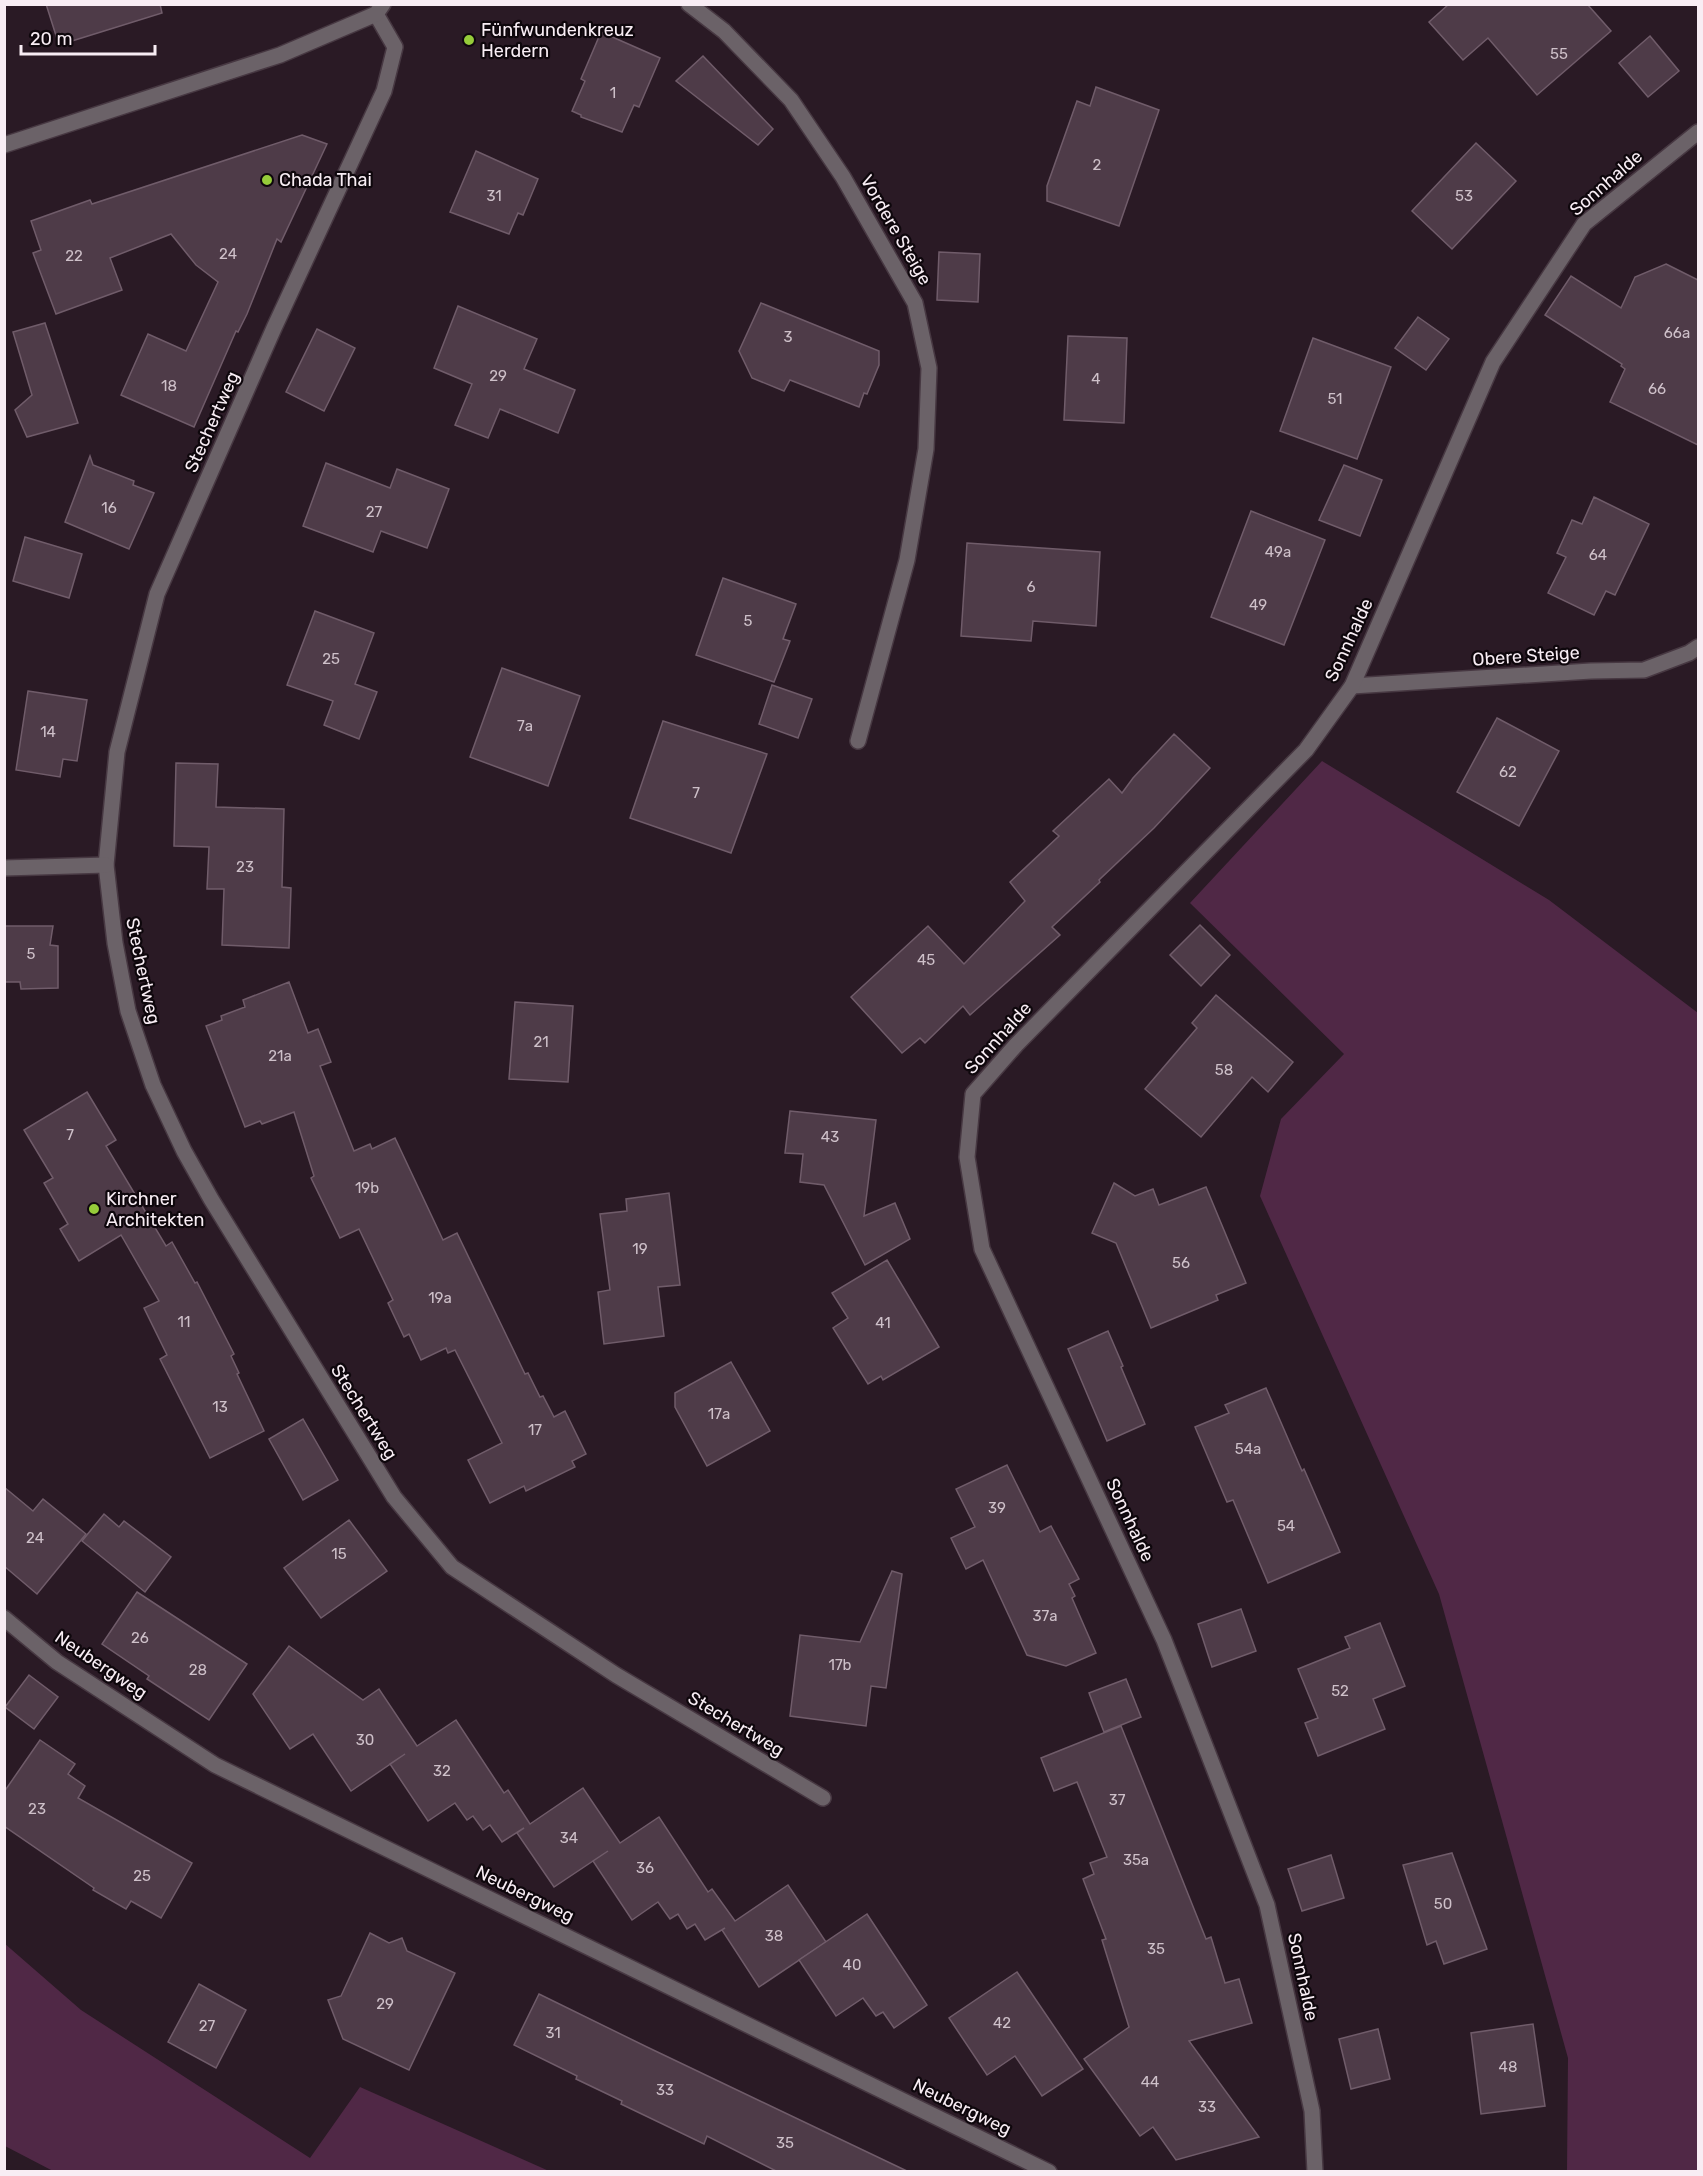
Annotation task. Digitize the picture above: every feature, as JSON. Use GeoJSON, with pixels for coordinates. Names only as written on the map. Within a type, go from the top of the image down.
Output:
{"type":"FeatureCollection","features":[{"type":"Feature","properties":{"kind":"street","name":"Vordere Steige"},"geometry":{"type":"LineString","coordinates":[[689,4],[724,31],[791,100],[843,177],[915,303],[929,368],[926,449],[907,560],[858,741]]}},
{"type":"Feature","properties":{"kind":"street"},"geometry":{"type":"LineString","coordinates":[[4,145],[280,55],[379,9]]}},
{"type":"Feature","properties":{"kind":"street","name":"Stechertweg"},"geometry":{"type":"LineString","coordinates":[[379,9],[395,47],[384,92],[274,328],[157,594],[117,752],[106,865],[115,943],[128,1011],[153,1085],[184,1151],[211,1199],[394,1497],[452,1567],[616,1675],[823,1798]]}},
{"type":"Feature","properties":{"kind":"street","name":"Sonnhalde"},"geometry":{"type":"LineString","coordinates":[[1315,2172],[1312,2111],[1267,1905],[1164,1640],[982,1249],[967,1157],[974,1094],[1016,1045],[1306,750],[1352,686],[1492,362],[1584,224],[1698,132]]}},
{"type":"Feature","properties":{"kind":"street","name":"Obere Steige"},"geometry":{"type":"LineString","coordinates":[[1352,686],[1591,671],[1644,670],[1689,653],[1698,647]]}},
{"type":"Feature","properties":{"kind":"street"},"geometry":{"type":"LineString","coordinates":[[4,868],[106,865]]}},
{"type":"Feature","properties":{"kind":"street","name":"Neubergweg"},"geometry":{"type":"LineString","coordinates":[[4,1618],[57,1662],[215,1765],[1049,2172]]}},
{"type":"Feature","properties":{"kind":"shaded area"},"geometry":{"type":"Polygon","coordinates":[[[1322,761],[1549,900],[1698,1013],[1698,2171],[1567,2171],[1568,2058],[1439,1594],[1260,1196],[1281,1119],[1344,1054],[1190,903],[1322,761]]]}},
{"type":"Feature","properties":{"kind":"shaded area"},"geometry":{"type":"Polygon","coordinates":[[[4,1943],[81,2010],[310,2158],[360,2087],[549,2171],[53,2171],[5,2146],[4,1943]]]}},
{"type":"Feature","properties":{"kind":"building"},"geometry":{"type":"Polygon","coordinates":[[[46,4],[160,4],[162,13],[59,45],[46,4]]]}},
{"type":"Feature","properties":{"kind":"building"},"geometry":{"type":"Polygon","coordinates":[[[1449,4],[1587,4],[1611,31],[1537,95],[1488,38],[1463,60],[1429,22],[1449,4]]]}},
{"type":"Feature","properties":{"kind":"building"},"geometry":{"type":"Polygon","coordinates":[[[601,32],[660,58],[639,107],[634,105],[622,132],[581,117],[572,111],[585,81],[581,79],[601,32]]]}},
{"type":"Feature","properties":{"kind":"building"},"geometry":{"type":"Polygon","coordinates":[[[1650,36],[1679,71],[1648,97],[1619,63],[1650,36]]]}},
{"type":"Feature","properties":{"kind":"building"},"geometry":{"type":"Polygon","coordinates":[[[703,56],[773,129],[758,145],[676,81],[703,56]]]}},
{"type":"Feature","properties":{"kind":"building"},"geometry":{"type":"Polygon","coordinates":[[[1096,87],[1159,110],[1119,226],[1047,201],[1047,186],[1077,101],[1090,106],[1096,87]]]}},
{"type":"Feature","properties":{"kind":"building"},"geometry":{"type":"Polygon","coordinates":[[[302,135],[327,144],[281,242],[277,239],[247,314],[238,332],[236,331],[194,427],[121,395],[148,334],[186,351],[218,282],[196,265],[171,234],[110,258],[122,290],[56,314],[33,253],[41,250],[31,221],[90,200],[92,204],[302,135]]]}},
{"type":"Feature","properties":{"kind":"building"},"geometry":{"type":"Polygon","coordinates":[[[1476,143],[1516,181],[1452,249],[1412,211],[1476,143]]]}},
{"type":"Feature","properties":{"kind":"building"},"geometry":{"type":"Polygon","coordinates":[[[476,151],[538,179],[523,215],[518,213],[509,234],[450,212],[476,151]]]}},
{"type":"Feature","properties":{"kind":"building"},"geometry":{"type":"Polygon","coordinates":[[[939,252],[980,254],[978,302],[937,300],[939,252]]]}},
{"type":"Feature","properties":{"kind":"building"},"geometry":{"type":"Polygon","coordinates":[[[1666,264],[1698,280],[1698,445],[1610,402],[1625,369],[1621,366],[1622,364],[1545,315],[1571,276],[1621,308],[1635,277],[1666,264]]]}},
{"type":"Feature","properties":{"kind":"building"},"geometry":{"type":"Polygon","coordinates":[[[761,303],[879,351],[879,365],[859,407],[790,380],[784,391],[752,378],[739,351],[761,303]]]}},
{"type":"Feature","properties":{"kind":"building"},"geometry":{"type":"Polygon","coordinates":[[[458,306],[537,339],[524,369],[575,390],[558,433],[500,409],[488,438],[455,425],[472,384],[434,368],[458,306]]]}},
{"type":"Feature","properties":{"kind":"building"},"geometry":{"type":"Polygon","coordinates":[[[1418,317],[1449,339],[1426,370],[1395,348],[1418,317]]]}},
{"type":"Feature","properties":{"kind":"building"},"geometry":{"type":"Polygon","coordinates":[[[45,323],[78,423],[27,437],[15,410],[32,395],[13,332],[45,323]]]}},
{"type":"Feature","properties":{"kind":"building"},"geometry":{"type":"Polygon","coordinates":[[[317,329],[355,348],[324,411],[286,392],[317,329]]]}},
{"type":"Feature","properties":{"kind":"building"},"geometry":{"type":"Polygon","coordinates":[[[1068,336],[1127,338],[1124,423],[1064,420],[1068,336]]]}},
{"type":"Feature","properties":{"kind":"building"},"geometry":{"type":"Polygon","coordinates":[[[1313,338],[1391,367],[1357,459],[1280,431],[1313,338]]]}},
{"type":"Feature","properties":{"kind":"building"},"geometry":{"type":"Polygon","coordinates":[[[90,456],[93,465],[134,481],[133,485],[154,493],[129,549],[65,522],[90,456]]]}},
{"type":"Feature","properties":{"kind":"building"},"geometry":{"type":"Polygon","coordinates":[[[326,463],[390,488],[397,469],[449,489],[427,548],[381,531],[373,552],[303,526],[326,463]]]}},
{"type":"Feature","properties":{"kind":"building"},"geometry":{"type":"Polygon","coordinates":[[[1344,465],[1382,480],[1360,536],[1319,520],[1344,465]]]}},
{"type":"Feature","properties":{"kind":"building"},"geometry":{"type":"Polygon","coordinates":[[[1594,497],[1649,524],[1615,595],[1606,591],[1594,615],[1548,593],[1566,557],[1557,553],[1572,520],[1582,524],[1594,497]]]}},
{"type":"Feature","properties":{"kind":"building"},"geometry":{"type":"Polygon","coordinates":[[[1251,511],[1325,540],[1284,645],[1211,617],[1251,511]]]}},
{"type":"Feature","properties":{"kind":"building"},"geometry":{"type":"Polygon","coordinates":[[[25,537],[82,554],[69,598],[13,581],[25,537]]]}},
{"type":"Feature","properties":{"kind":"building"},"geometry":{"type":"Polygon","coordinates":[[[967,543],[1100,552],[1096,626],[1033,621],[1031,641],[961,636],[967,543]]]}},
{"type":"Feature","properties":{"kind":"building"},"geometry":{"type":"Polygon","coordinates":[[[723,578],[796,604],[783,639],[790,641],[774,682],[696,655],[723,578]]]}},
{"type":"Feature","properties":{"kind":"building"},"geometry":{"type":"Polygon","coordinates":[[[315,611],[374,633],[355,684],[377,692],[359,739],[324,725],[333,701],[287,685],[315,611]]]}},
{"type":"Feature","properties":{"kind":"building"},"geometry":{"type":"Polygon","coordinates":[[[502,668],[580,696],[548,786],[470,757],[502,668]]]}},
{"type":"Feature","properties":{"kind":"building"},"geometry":{"type":"Polygon","coordinates":[[[772,685],[812,699],[798,738],[759,724],[772,685]]]}},
{"type":"Feature","properties":{"kind":"building"},"geometry":{"type":"Polygon","coordinates":[[[28,691],[87,700],[77,761],[63,759],[60,777],[16,770],[28,691]]]}},
{"type":"Feature","properties":{"kind":"building"},"geometry":{"type":"Polygon","coordinates":[[[1497,718],[1559,751],[1519,826],[1457,792],[1497,718]]]}},
{"type":"Feature","properties":{"kind":"building"},"geometry":{"type":"Polygon","coordinates":[[[663,721],[767,754],[731,853],[630,818],[663,721]]]}},
{"type":"Feature","properties":{"kind":"building"},"geometry":{"type":"Polygon","coordinates":[[[1174,734],[1210,768],[1154,828],[1052,927],[1060,935],[970,1015],[963,1006],[925,1043],[920,1038],[902,1053],[851,997],[928,926],[964,964],[1025,901],[1010,882],[1059,836],[1053,831],[1109,779],[1122,793],[1174,734]]]}},
{"type":"Feature","properties":{"kind":"building"},"geometry":{"type":"Polygon","coordinates":[[[176,763],[218,764],[216,807],[284,809],[282,887],[291,888],[289,948],[222,945],[224,889],[207,889],[209,847],[174,846],[176,763]]]}},
{"type":"Feature","properties":{"kind":"building"},"geometry":{"type":"Polygon","coordinates":[[[1200,925],[1230,955],[1201,986],[1170,955],[1200,925]]]}},
{"type":"Feature","properties":{"kind":"building"},"geometry":{"type":"Polygon","coordinates":[[[4,926],[53,926],[50,945],[58,946],[58,988],[21,989],[20,982],[4,982],[4,926]]]}},
{"type":"Feature","properties":{"kind":"building"},"geometry":{"type":"Polygon","coordinates":[[[289,982],[308,1033],[318,1029],[331,1062],[320,1066],[354,1151],[370,1144],[372,1149],[395,1138],[443,1240],[457,1233],[525,1374],[528,1373],[540,1397],[543,1396],[554,1417],[565,1411],[586,1454],[572,1461],[575,1467],[526,1491],[524,1486],[490,1503],[468,1460],[502,1443],[455,1350],[448,1353],[446,1348],[421,1360],[409,1334],[404,1337],[388,1303],[393,1300],[359,1229],[340,1238],[311,1178],[314,1176],[294,1112],[262,1124],[260,1121],[245,1127],[206,1026],[222,1020],[221,1016],[245,1007],[243,1000],[289,982]]]}},
{"type":"Feature","properties":{"kind":"building"},"geometry":{"type":"Polygon","coordinates":[[[1216,995],[1293,1062],[1268,1092],[1252,1077],[1201,1137],[1145,1089],[1197,1028],[1192,1023],[1216,995]]]}},
{"type":"Feature","properties":{"kind":"building"},"geometry":{"type":"Polygon","coordinates":[[[515,1002],[573,1006],[568,1082],[509,1079],[515,1002]]]}},
{"type":"Feature","properties":{"kind":"building"},"geometry":{"type":"Polygon","coordinates":[[[87,1092],[116,1140],[106,1146],[166,1246],[172,1242],[195,1283],[197,1282],[234,1354],[231,1356],[239,1373],[237,1374],[264,1431],[210,1458],[160,1359],[167,1355],[144,1308],[159,1301],[121,1235],[79,1261],[60,1229],[68,1224],[44,1183],[53,1178],[24,1130],[87,1092]]]}},
{"type":"Feature","properties":{"kind":"building"},"geometry":{"type":"Polygon","coordinates":[[[790,1111],[876,1120],[864,1216],[895,1203],[910,1239],[865,1265],[824,1185],[800,1182],[803,1154],[785,1153],[790,1111]]]}},
{"type":"Feature","properties":{"kind":"building"},"geometry":{"type":"Polygon","coordinates":[[[1114,1183],[1135,1196],[1153,1189],[1159,1205],[1206,1187],[1246,1283],[1216,1295],[1218,1300],[1151,1328],[1116,1243],[1092,1233],[1114,1183]]]}},
{"type":"Feature","properties":{"kind":"building"},"geometry":{"type":"Polygon","coordinates":[[[669,1193],[680,1285],[658,1287],[664,1336],[604,1344],[598,1292],[610,1290],[600,1214],[627,1211],[626,1199],[669,1193]]]}},
{"type":"Feature","properties":{"kind":"building"},"geometry":{"type":"Polygon","coordinates":[[[887,1260],[939,1347],[883,1380],[881,1376],[868,1384],[833,1328],[848,1318],[832,1293],[887,1260]]]}},
{"type":"Feature","properties":{"kind":"building"},"geometry":{"type":"Polygon","coordinates":[[[1108,1331],[1145,1424],[1107,1441],[1068,1349],[1108,1331]]]}},
{"type":"Feature","properties":{"kind":"building"},"geometry":{"type":"Polygon","coordinates":[[[731,1362],[770,1431],[707,1466],[675,1407],[675,1393],[731,1362]]]}},
{"type":"Feature","properties":{"kind":"building"},"geometry":{"type":"Polygon","coordinates":[[[1266,1388],[1340,1552],[1268,1583],[1233,1500],[1227,1502],[1195,1427],[1229,1413],[1225,1405],[1266,1388]]]}},
{"type":"Feature","properties":{"kind":"building"},"geometry":{"type":"Polygon","coordinates":[[[303,1419],[338,1480],[303,1500],[269,1439],[303,1419]]]}},
{"type":"Feature","properties":{"kind":"building"},"geometry":{"type":"Polygon","coordinates":[[[1007,1465],[1040,1532],[1051,1526],[1079,1579],[1069,1584],[1075,1596],[1072,1598],[1096,1653],[1066,1666],[1027,1655],[983,1560],[966,1569],[951,1538],[975,1527],[956,1489],[1007,1465]]]}},
{"type":"Feature","properties":{"kind":"building"},"geometry":{"type":"Polygon","coordinates":[[[4,1487],[33,1511],[43,1499],[86,1534],[37,1594],[4,1566],[4,1487]]]}},
{"type":"Feature","properties":{"kind":"building"},"geometry":{"type":"Polygon","coordinates":[[[104,1514],[119,1527],[124,1521],[171,1557],[145,1592],[82,1541],[104,1514]]]}},
{"type":"Feature","properties":{"kind":"building"},"geometry":{"type":"Polygon","coordinates":[[[349,1520],[387,1571],[321,1618],[284,1568],[349,1520]]]}},
{"type":"Feature","properties":{"kind":"building"},"geometry":{"type":"Polygon","coordinates":[[[892,1571],[902,1574],[886,1688],[871,1686],[866,1726],[790,1716],[800,1635],[860,1642],[892,1571]]]}},
{"type":"Feature","properties":{"kind":"building"},"geometry":{"type":"Polygon","coordinates":[[[137,1592],[247,1664],[209,1720],[147,1679],[149,1676],[102,1644],[137,1592]]]}},
{"type":"Feature","properties":{"kind":"building"},"geometry":{"type":"Polygon","coordinates":[[[1241,1609],[1256,1651],[1212,1667],[1198,1624],[1241,1609]]]}},
{"type":"Feature","properties":{"kind":"building"},"geometry":{"type":"Polygon","coordinates":[[[1380,1623],[1405,1686],[1373,1699],[1385,1729],[1318,1756],[1305,1723],[1318,1718],[1298,1669],[1350,1648],[1345,1637],[1380,1623]]]}},
{"type":"Feature","properties":{"kind":"building"},"geometry":{"type":"Polygon","coordinates":[[[289,1646],[363,1700],[379,1689],[417,1746],[456,1720],[504,1793],[508,1790],[530,1824],[583,1788],[620,1843],[659,1817],[708,1892],[712,1889],[735,1921],[788,1885],[826,1942],[759,1987],[722,1930],[725,1928],[705,1940],[695,1924],[687,1929],[678,1914],[670,1919],[658,1902],[632,1920],[593,1861],[554,1887],[517,1833],[524,1828],[502,1842],[490,1825],[483,1830],[473,1816],[467,1820],[455,1803],[428,1821],[390,1764],[351,1791],[313,1734],[290,1749],[253,1694],[289,1646]]]}},
{"type":"Feature","properties":{"kind":"building"},"geometry":{"type":"Polygon","coordinates":[[[29,1675],[58,1697],[34,1729],[5,1707],[29,1675]]]}},
{"type":"Feature","properties":{"kind":"building"},"geometry":{"type":"Polygon","coordinates":[[[1126,1679],[1141,1717],[1104,1732],[1089,1693],[1126,1679]]]}},
{"type":"Feature","properties":{"kind":"building"},"geometry":{"type":"Polygon","coordinates":[[[1121,1726],[1206,1939],[1211,1937],[1225,1983],[1239,1979],[1252,2023],[1189,2041],[1259,2137],[1176,2160],[1153,2127],[1140,2136],[1084,2059],[1129,2027],[1102,1940],[1106,1939],[1083,1879],[1094,1874],[1090,1863],[1107,1857],[1077,1782],[1054,1791],[1041,1758],[1121,1726]]]}},
{"type":"Feature","properties":{"kind":"building"},"geometry":{"type":"Polygon","coordinates":[[[40,1740],[75,1764],[68,1774],[85,1786],[78,1798],[192,1863],[161,1918],[131,1901],[126,1909],[93,1890],[94,1888],[4,1826],[4,1792],[40,1740]]]}},
{"type":"Feature","properties":{"kind":"building"},"geometry":{"type":"Polygon","coordinates":[[[1452,1853],[1487,1949],[1444,1964],[1436,1941],[1427,1945],[1403,1865],[1452,1853]]]}},
{"type":"Feature","properties":{"kind":"building"},"geometry":{"type":"Polygon","coordinates":[[[1331,1855],[1344,1898],[1302,1911],[1288,1869],[1331,1855]]]}},
{"type":"Feature","properties":{"kind":"building"},"geometry":{"type":"Polygon","coordinates":[[[867,1914],[927,2005],[894,2028],[883,2012],[876,2016],[863,1998],[836,2016],[799,1960],[867,1914]]]}},
{"type":"Feature","properties":{"kind":"building"},"geometry":{"type":"Polygon","coordinates":[[[370,1933],[389,1943],[402,1938],[407,1951],[455,1973],[409,2070],[343,2039],[328,2000],[341,1996],[370,1933]]]}},
{"type":"Feature","properties":{"kind":"building"},"geometry":{"type":"Polygon","coordinates":[[[1017,1972],[1083,2069],[1042,2096],[1015,2056],[987,2075],[949,2018],[1017,1972]]]}},
{"type":"Feature","properties":{"kind":"building"},"geometry":{"type":"Polygon","coordinates":[[[199,1984],[246,2010],[216,2068],[168,2042],[199,1984]]]}},
{"type":"Feature","properties":{"kind":"building"},"geometry":{"type":"Polygon","coordinates":[[[539,1994],[909,2172],[778,2172],[707,2136],[704,2144],[621,2104],[622,2101],[576,2079],[577,2076],[514,2045],[539,1994]]]}},
{"type":"Feature","properties":{"kind":"building"},"geometry":{"type":"Polygon","coordinates":[[[1533,2024],[1545,2106],[1481,2114],[1471,2033],[1533,2024]]]}},
{"type":"Feature","properties":{"kind":"building"},"geometry":{"type":"Polygon","coordinates":[[[1378,2029],[1390,2079],[1351,2089],[1339,2039],[1378,2029]]]}},
{"type":"Feature","properties":{"kind":"place","name":"Fünfwundenkreuz Herdern"},"geometry":{"type":"Point","coordinates":[469,40]}},
{"type":"Feature","properties":{"kind":"place","name":"Chada Thai"},"geometry":{"type":"Point","coordinates":[267,180]}},
{"type":"Feature","properties":{"kind":"place","name":"Kirchner Architekten"},"geometry":{"type":"Point","coordinates":[94,1209]}}]}
